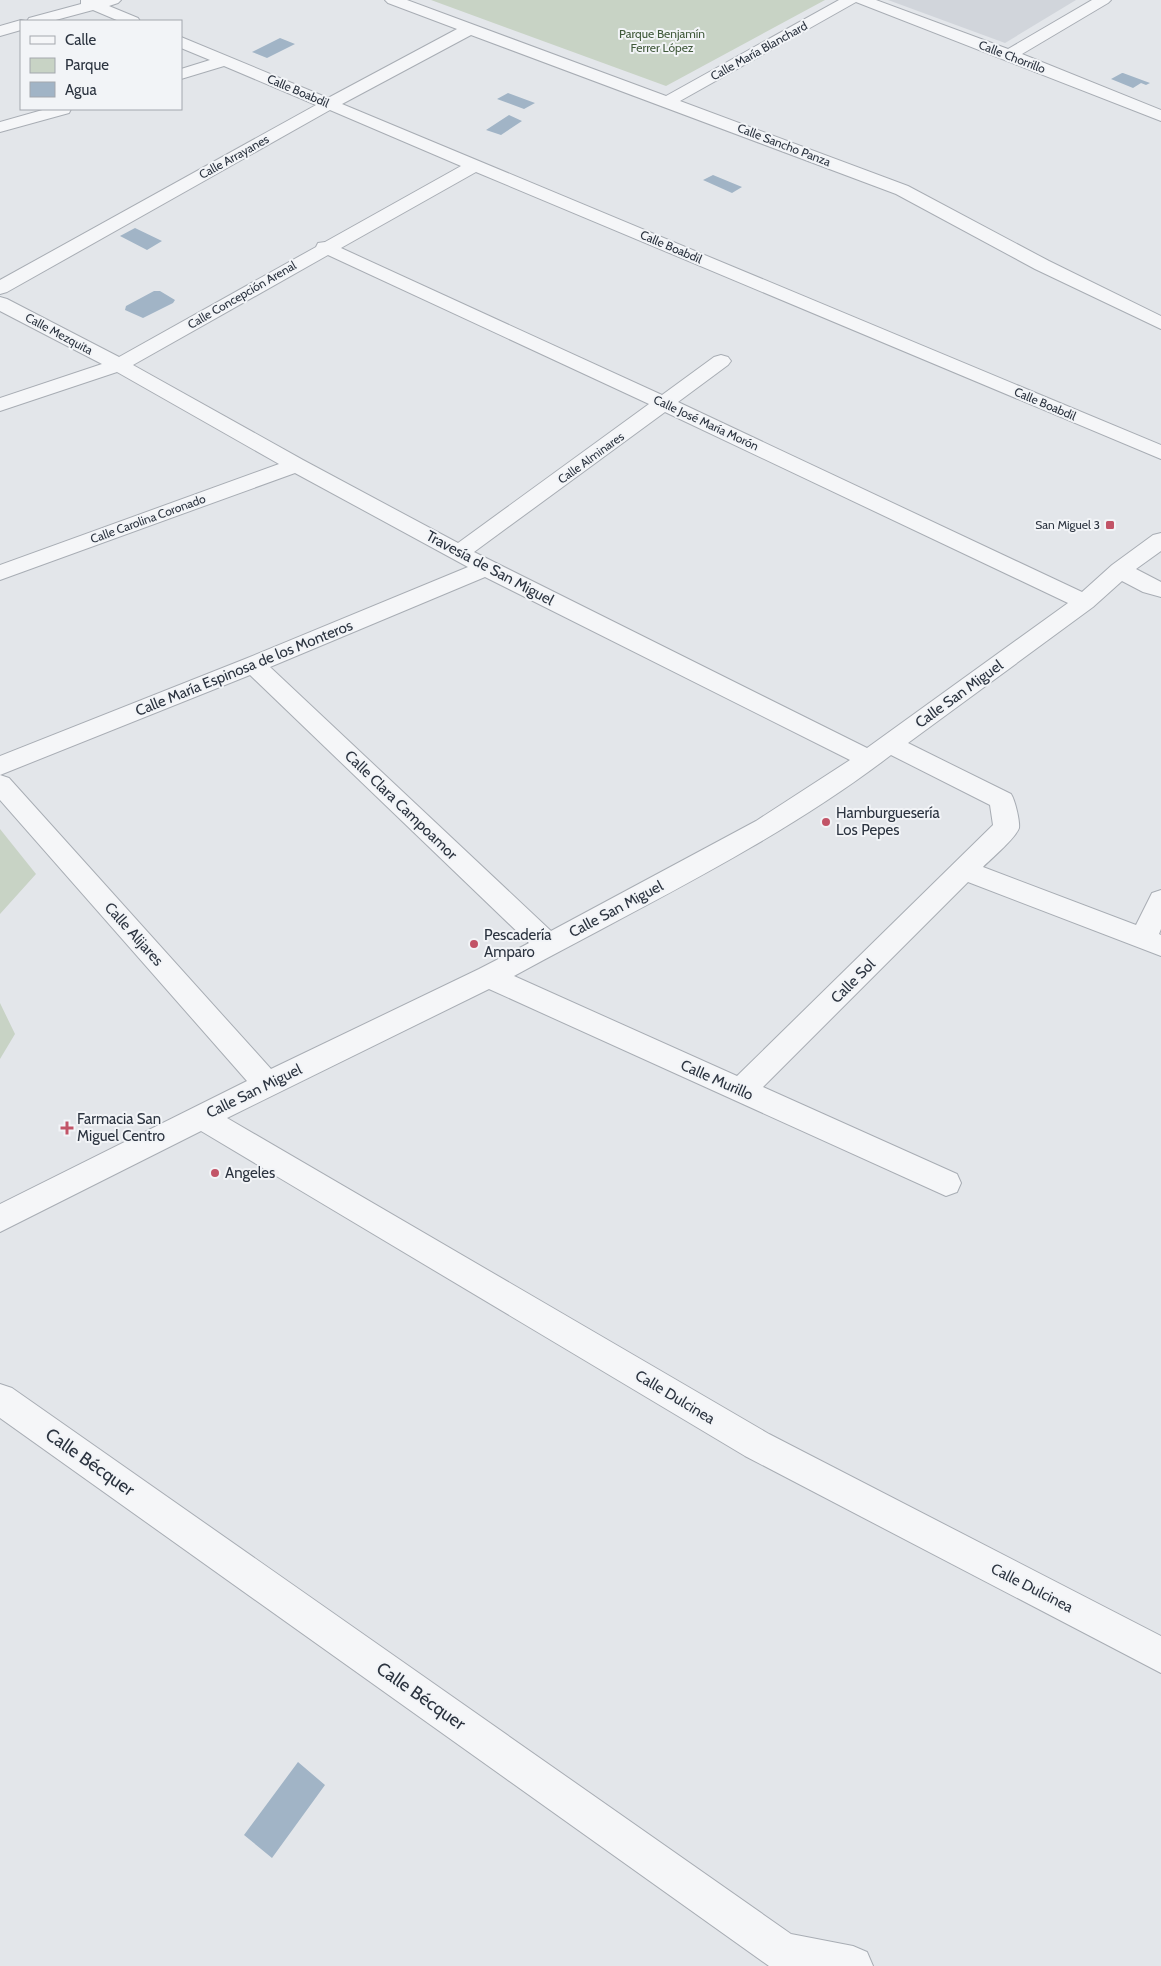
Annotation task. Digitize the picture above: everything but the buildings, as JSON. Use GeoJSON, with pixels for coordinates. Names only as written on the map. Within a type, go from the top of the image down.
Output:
{"type":"FeatureCollection","features":[{"type":"Feature","properties":{"kind":"street"},"geometry":{"type":"LineString","coordinates":[[38,20],[87,3],[112,0]]}},
{"type":"Feature","properties":{"kind":"street","name":"Calle Sancho Panza"},"geometry":{"type":"LineString","coordinates":[[393,0],[902,190],[1042,265],[1161,323]]}},
{"type":"Feature","properties":{"kind":"street","name":"Calle María Blanchard"},"geometry":{"type":"LineString","coordinates":[[668,102],[850,0]]}},
{"type":"Feature","properties":{"kind":"street","name":"Calle Chorrillo"},"geometry":{"type":"LineString","coordinates":[[862,0],[1009,55],[1161,116]]}},
{"type":"Feature","properties":{"kind":"street"},"geometry":{"type":"LineString","coordinates":[[1009,55],[1103,0]]}},
{"type":"Feature","properties":{"kind":"street"},"geometry":{"type":"LineString","coordinates":[[87,3],[130,20]]}},
{"type":"Feature","properties":{"kind":"street"},"geometry":{"type":"LineString","coordinates":[[0,31],[20,25]]}},
{"type":"Feature","properties":{"kind":"street","name":"Calle Arrayanes"},"geometry":{"type":"LineString","coordinates":[[0,288],[330,104],[470,29]]}},
{"type":"Feature","properties":{"kind":"street","name":"Calle Boabdil"},"geometry":{"type":"LineString","coordinates":[[182,42],[1161,453]]}},
{"type":"Feature","properties":{"kind":"street"},"geometry":{"type":"LineString","coordinates":[[182,74],[226,60]]}},
{"type":"Feature","properties":{"kind":"street"},"geometry":{"type":"LineString","coordinates":[[0,127],[60,110]]}},
{"type":"Feature","properties":{"kind":"street","name":"Calle Concepción Arenal"},"geometry":{"type":"LineString","coordinates":[[0,405],[119,365],[475,165]]}},
{"type":"Feature","properties":{"kind":"street","name":"Calle José María Morón"},"geometry":{"type":"LineString","coordinates":[[325,248],[665,404],[1085,602]]}},
{"type":"Feature","properties":{"kind":"street","name":"Calle Mezquita"},"geometry":{"type":"LineString","coordinates":[[0,303],[119,365]]}},
{"type":"Feature","properties":{"kind":"street","name":"Calle Alminares"},"geometry":{"type":"LineString","coordinates":[[459,553],[665,404],[721,361]]}},
{"type":"Feature","properties":{"kind":"street","name":"Travesía de San Miguel"},"geometry":{"type":"LineString","coordinates":[[119,365],[296,465],[486,568],[879,752]]}},
{"type":"Feature","properties":{"kind":"street","name":"Calle Carolina Coronado"},"geometry":{"type":"LineString","coordinates":[[0,573],[296,465]]}},
{"type":"Feature","properties":{"kind":"street","name":"Calle San Miguel"},"geometry":{"type":"LineString","coordinates":[[0,1219],[268,1084],[489,977],[765,828],[879,752],[1085,602],[1120,570],[1161,540]]}},
{"type":"Feature","properties":{"kind":"street","name":"Calle María Espinosa de los Monteros"},"geometry":{"type":"LineString","coordinates":[[0,766],[254,665],[486,568]]}},
{"type":"Feature","properties":{"kind":"street"},"geometry":{"type":"LineString","coordinates":[[1120,570],[1151,587],[1161,590]]}},
{"type":"Feature","properties":{"kind":"street","name":"Calle Clara Campoamor"},"geometry":{"type":"LineString","coordinates":[[254,665],[548,945]]}},
{"type":"Feature","properties":{"kind":"street","name":"Calle Sol"},"geometry":{"type":"LineString","coordinates":[[741,1092],[1006,828],[1002,800],[879,752]]}},
{"type":"Feature","properties":{"kind":"street","name":"Calle Alijares"},"geometry":{"type":"LineString","coordinates":[[0,784],[268,1084]]}},
{"type":"Feature","properties":{"kind":"street"},"geometry":{"type":"LineString","coordinates":[[965,870],[1152,942],[1161,900]]}},
{"type":"Feature","properties":{"kind":"street","name":"Calle Murillo"},"geometry":{"type":"LineString","coordinates":[[489,977],[946,1183]]}},
{"type":"Feature","properties":{"kind":"street","name":"Calle Dulcinea"},"geometry":{"type":"LineString","coordinates":[[202,1118],[756,1444],[1161,1655]]}},
{"type":"Feature","properties":{"kind":"street","name":"Calle Bécquer"},"geometry":{"type":"LineString","coordinates":[[0,1399],[783,1952],[853,1966]]}},
{"type":"Feature","properties":{"kind":"shaded area"},"geometry":{"type":"Polygon","coordinates":[[[888,0],[1076,0],[1005,43],[888,0]]]}},
{"type":"Feature","properties":{"kind":"green space","name":"Parque Benjamín Ferrer López"},"geometry":{"type":"Polygon","coordinates":[[[431,0],[825,0],[666,86],[431,0]]]}},
{"type":"Feature","properties":{"kind":"green space"},"geometry":{"type":"Polygon","coordinates":[[[0,829],[36,874],[0,914],[0,829]]]}},
{"type":"Feature","properties":{"kind":"green space"},"geometry":{"type":"Polygon","coordinates":[[[0,1003],[15,1034],[0,1059],[0,1003]]]}},
{"type":"Feature","properties":{"kind":"water"},"geometry":{"type":"Polygon","coordinates":[[[280,38],[295,44],[267,58],[252,52],[280,38]]]}},
{"type":"Feature","properties":{"kind":"water"},"geometry":{"type":"Polygon","coordinates":[[[1122,73],[1150,83],[1146,85],[1141,83],[1133,88],[1111,79],[1122,73]]]}},
{"type":"Feature","properties":{"kind":"water"},"geometry":{"type":"Polygon","coordinates":[[[508,93],[535,103],[524,109],[497,99],[508,93]]]}},
{"type":"Feature","properties":{"kind":"water"},"geometry":{"type":"Polygon","coordinates":[[[509,115],[522,121],[501,135],[486,130],[509,115]]]}},
{"type":"Feature","properties":{"kind":"water"},"geometry":{"type":"Polygon","coordinates":[[[713,175],[742,187],[732,193],[703,180],[713,175]]]}},
{"type":"Feature","properties":{"kind":"water"},"geometry":{"type":"Polygon","coordinates":[[[135,228],[162,241],[147,250],[120,236],[135,228]]]}},
{"type":"Feature","properties":{"kind":"water"},"geometry":{"type":"Polygon","coordinates":[[[154,291],[160,291],[175,300],[173,303],[143,318],[125,310],[126,306],[154,291]]]}},
{"type":"Feature","properties":{"kind":"water"},"geometry":{"type":"Polygon","coordinates":[[[298,1762],[325,1785],[272,1858],[244,1835],[298,1762]]]}},
{"type":"Feature","properties":{"kind":"place","name":"San Miguel 3"},"geometry":{"type":"Point","coordinates":[1110,525]}},
{"type":"Feature","properties":{"kind":"place","name":"Hamburguesería Los Pepes"},"geometry":{"type":"Point","coordinates":[826,822]}},
{"type":"Feature","properties":{"kind":"place","name":"Pescadería Amparo"},"geometry":{"type":"Point","coordinates":[474,944]}},
{"type":"Feature","properties":{"kind":"place","name":"Farmacia San Miguel Centro"},"geometry":{"type":"Point","coordinates":[67,1128]}},
{"type":"Feature","properties":{"kind":"place","name":"Angeles"},"geometry":{"type":"Point","coordinates":[215,1173]}}]}
